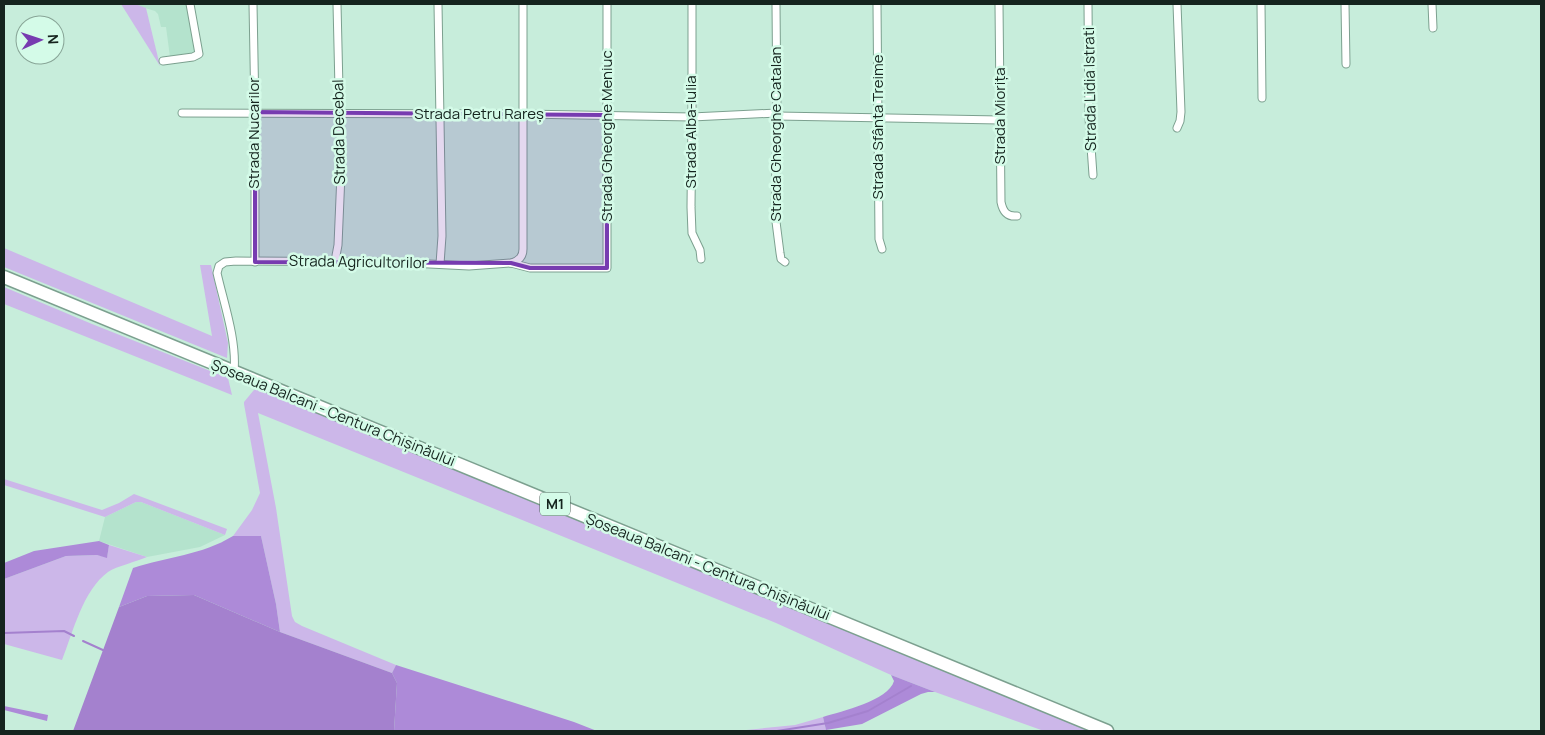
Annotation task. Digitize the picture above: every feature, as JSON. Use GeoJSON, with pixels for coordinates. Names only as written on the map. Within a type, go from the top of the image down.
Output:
{"type":"FeatureCollection","features":[{"type":"Feature","properties":{"kind":"highway","name":"Șoseaua Balcani - Centura Chișinăului"},"geometry":{"type":"LineString","coordinates":[[4,277],[1107,731]]}},
{"type":"Feature","properties":{"kind":"street"},"geometry":{"type":"LineString","coordinates":[[164,61],[193,57],[198,54],[190,4]]}},
{"type":"Feature","properties":{"kind":"street","name":"Strada Nucarilor"},"geometry":{"type":"LineString","coordinates":[[252,4],[255,112],[255,262]]}},
{"type":"Feature","properties":{"kind":"street","name":"Strada Decebal"},"geometry":{"type":"LineString","coordinates":[[336,261],[340,221],[341,174],[337,4]]}},
{"type":"Feature","properties":{"kind":"street"},"geometry":{"type":"LineString","coordinates":[[438,4],[442,236],[440,264]]}},
{"type":"Feature","properties":{"kind":"street"},"geometry":{"type":"LineString","coordinates":[[512,263],[520,259],[523,254],[523,4]]}},
{"type":"Feature","properties":{"kind":"street","name":"Strada Gheorghe Meniuc"},"geometry":{"type":"LineString","coordinates":[[607,4],[607,268]]}},
{"type":"Feature","properties":{"kind":"street","name":"Strada Alba-Iulia"},"geometry":{"type":"LineString","coordinates":[[692,4],[692,233],[698,244],[702,259]]}},
{"type":"Feature","properties":{"kind":"street","name":"Strada Gheorghe Catalan"},"geometry":{"type":"LineString","coordinates":[[776,4],[777,114],[775,214],[781,259],[785,262]]}},
{"type":"Feature","properties":{"kind":"street","name":"Strada Sfânta Treime"},"geometry":{"type":"LineString","coordinates":[[877,4],[879,239],[882,249]]}},
{"type":"Feature","properties":{"kind":"street","name":"Strada Miorița"},"geometry":{"type":"LineString","coordinates":[[999,4],[1000,202],[1008,216],[1017,216]]}},
{"type":"Feature","properties":{"kind":"street","name":"Strada Lidia Istrati"},"geometry":{"type":"LineString","coordinates":[[1088,4],[1089,118],[1093,175]]}},
{"type":"Feature","properties":{"kind":"street"},"geometry":{"type":"LineString","coordinates":[[1177,128],[1181,112],[1178,4]]}},
{"type":"Feature","properties":{"kind":"street"},"geometry":{"type":"LineString","coordinates":[[1261,4],[1262,98]]}},
{"type":"Feature","properties":{"kind":"street"},"geometry":{"type":"LineString","coordinates":[[1345,4],[1346,64]]}},
{"type":"Feature","properties":{"kind":"street"},"geometry":{"type":"LineString","coordinates":[[1432,4],[1433,28]]}},
{"type":"Feature","properties":{"kind":"street","name":"Strada Petru Rareș"},"geometry":{"type":"LineString","coordinates":[[182,113],[339,112],[692,117],[777,114],[814,117],[1000,120]]}},
{"type":"Feature","properties":{"kind":"street","name":"Strada Agricultorilor"},"geometry":{"type":"LineString","coordinates":[[234,372],[233,343],[217,273],[219,266],[225,262],[236,260],[255,262],[336,261],[469,266],[512,263],[530,268],[607,268]]}},
{"type":"Feature","properties":{"kind":"highlighted area"},"geometry":{"type":"Polygon","coordinates":[[[255,112],[607,115],[607,268],[530,268],[511,263],[255,262],[255,112]]]}},
{"type":"Feature","properties":{"kind":"shaded area"},"geometry":{"type":"Polygon","coordinates":[[[121,4],[135,4],[146,8],[160,66],[121,4]]]}},
{"type":"Feature","properties":{"kind":"shaded area"},"geometry":{"type":"Polygon","coordinates":[[[135,4],[187,4],[195,53],[170,57],[166,27],[161,27],[158,14],[155,11],[135,4]]]}},
{"type":"Feature","properties":{"kind":"shaded area"},"geometry":{"type":"Polygon","coordinates":[[[4,248],[212,336],[200,265],[211,265],[228,343],[227,358],[4,267],[4,248]]]}},
{"type":"Feature","properties":{"kind":"shaded area"},"geometry":{"type":"Polygon","coordinates":[[[4,287],[228,378],[232,395],[4,304],[4,287]]]}},
{"type":"Feature","properties":{"kind":"shaded area"},"geometry":{"type":"Polygon","coordinates":[[[258,385],[1097,731],[1044,731],[935,692],[891,675],[776,623],[258,413],[276,508],[292,616],[295,622],[396,665],[392,673],[280,632],[276,604],[261,536],[233,536],[252,510],[260,493],[244,404],[258,385]]]}},
{"type":"Feature","properties":{"kind":"shaded area"},"geometry":{"type":"Polygon","coordinates":[[[4,479],[102,510],[134,494],[227,529],[225,535],[141,502],[136,502],[105,517],[4,485],[4,479]]]}},
{"type":"Feature","properties":{"kind":"shaded area"},"geometry":{"type":"Polygon","coordinates":[[[136,502],[141,502],[225,535],[200,547],[147,557],[99,541],[105,517],[136,502]]]}},
{"type":"Feature","properties":{"kind":"shaded area"},"geometry":{"type":"Polygon","coordinates":[[[233,536],[261,536],[276,604],[280,632],[194,595],[147,596],[119,607],[133,568],[197,552],[233,536]]]}},
{"type":"Feature","properties":{"kind":"shaded area"},"geometry":{"type":"Polygon","coordinates":[[[99,541],[109,545],[107,558],[97,555],[66,556],[4,579],[4,563],[34,551],[99,541]]]}},
{"type":"Feature","properties":{"kind":"shaded area"},"geometry":{"type":"Polygon","coordinates":[[[109,545],[147,557],[112,570],[99,580],[85,600],[62,660],[4,644],[4,579],[66,556],[97,555],[107,557],[109,545]]]}},
{"type":"Feature","properties":{"kind":"shaded area"},"geometry":{"type":"Polygon","coordinates":[[[194,595],[280,632],[392,673],[397,683],[394,731],[73,731],[119,607],[147,596],[194,595]]]}},
{"type":"Feature","properties":{"kind":"shaded area"},"geometry":{"type":"Polygon","coordinates":[[[396,665],[597,731],[394,731],[397,683],[392,673],[396,665]]]}},
{"type":"Feature","properties":{"kind":"shaded area"},"geometry":{"type":"Polygon","coordinates":[[[891,675],[935,692],[921,694],[862,724],[826,730],[823,717],[874,700],[890,688],[894,681],[891,675]]]}},
{"type":"Feature","properties":{"kind":"shaded area"},"geometry":{"type":"Polygon","coordinates":[[[4,706],[48,715],[47,721],[4,710],[4,706]]]}},
{"type":"Feature","properties":{"kind":"shaded area"},"geometry":{"type":"Polygon","coordinates":[[[823,717],[826,730],[736,731],[795,725],[823,717]]]}},
{"type":"Feature","properties":{"kind":"waterway"},"geometry":{"type":"LineString","coordinates":[[4,633],[64,631],[74,636]]}},
{"type":"Feature","properties":{"kind":"waterway"},"geometry":{"type":"LineString","coordinates":[[83,641],[105,651]]}},
{"type":"Feature","properties":{"kind":"waterway"},"geometry":{"type":"LineString","coordinates":[[777,731],[828,723],[868,711],[911,686]]}}]}
